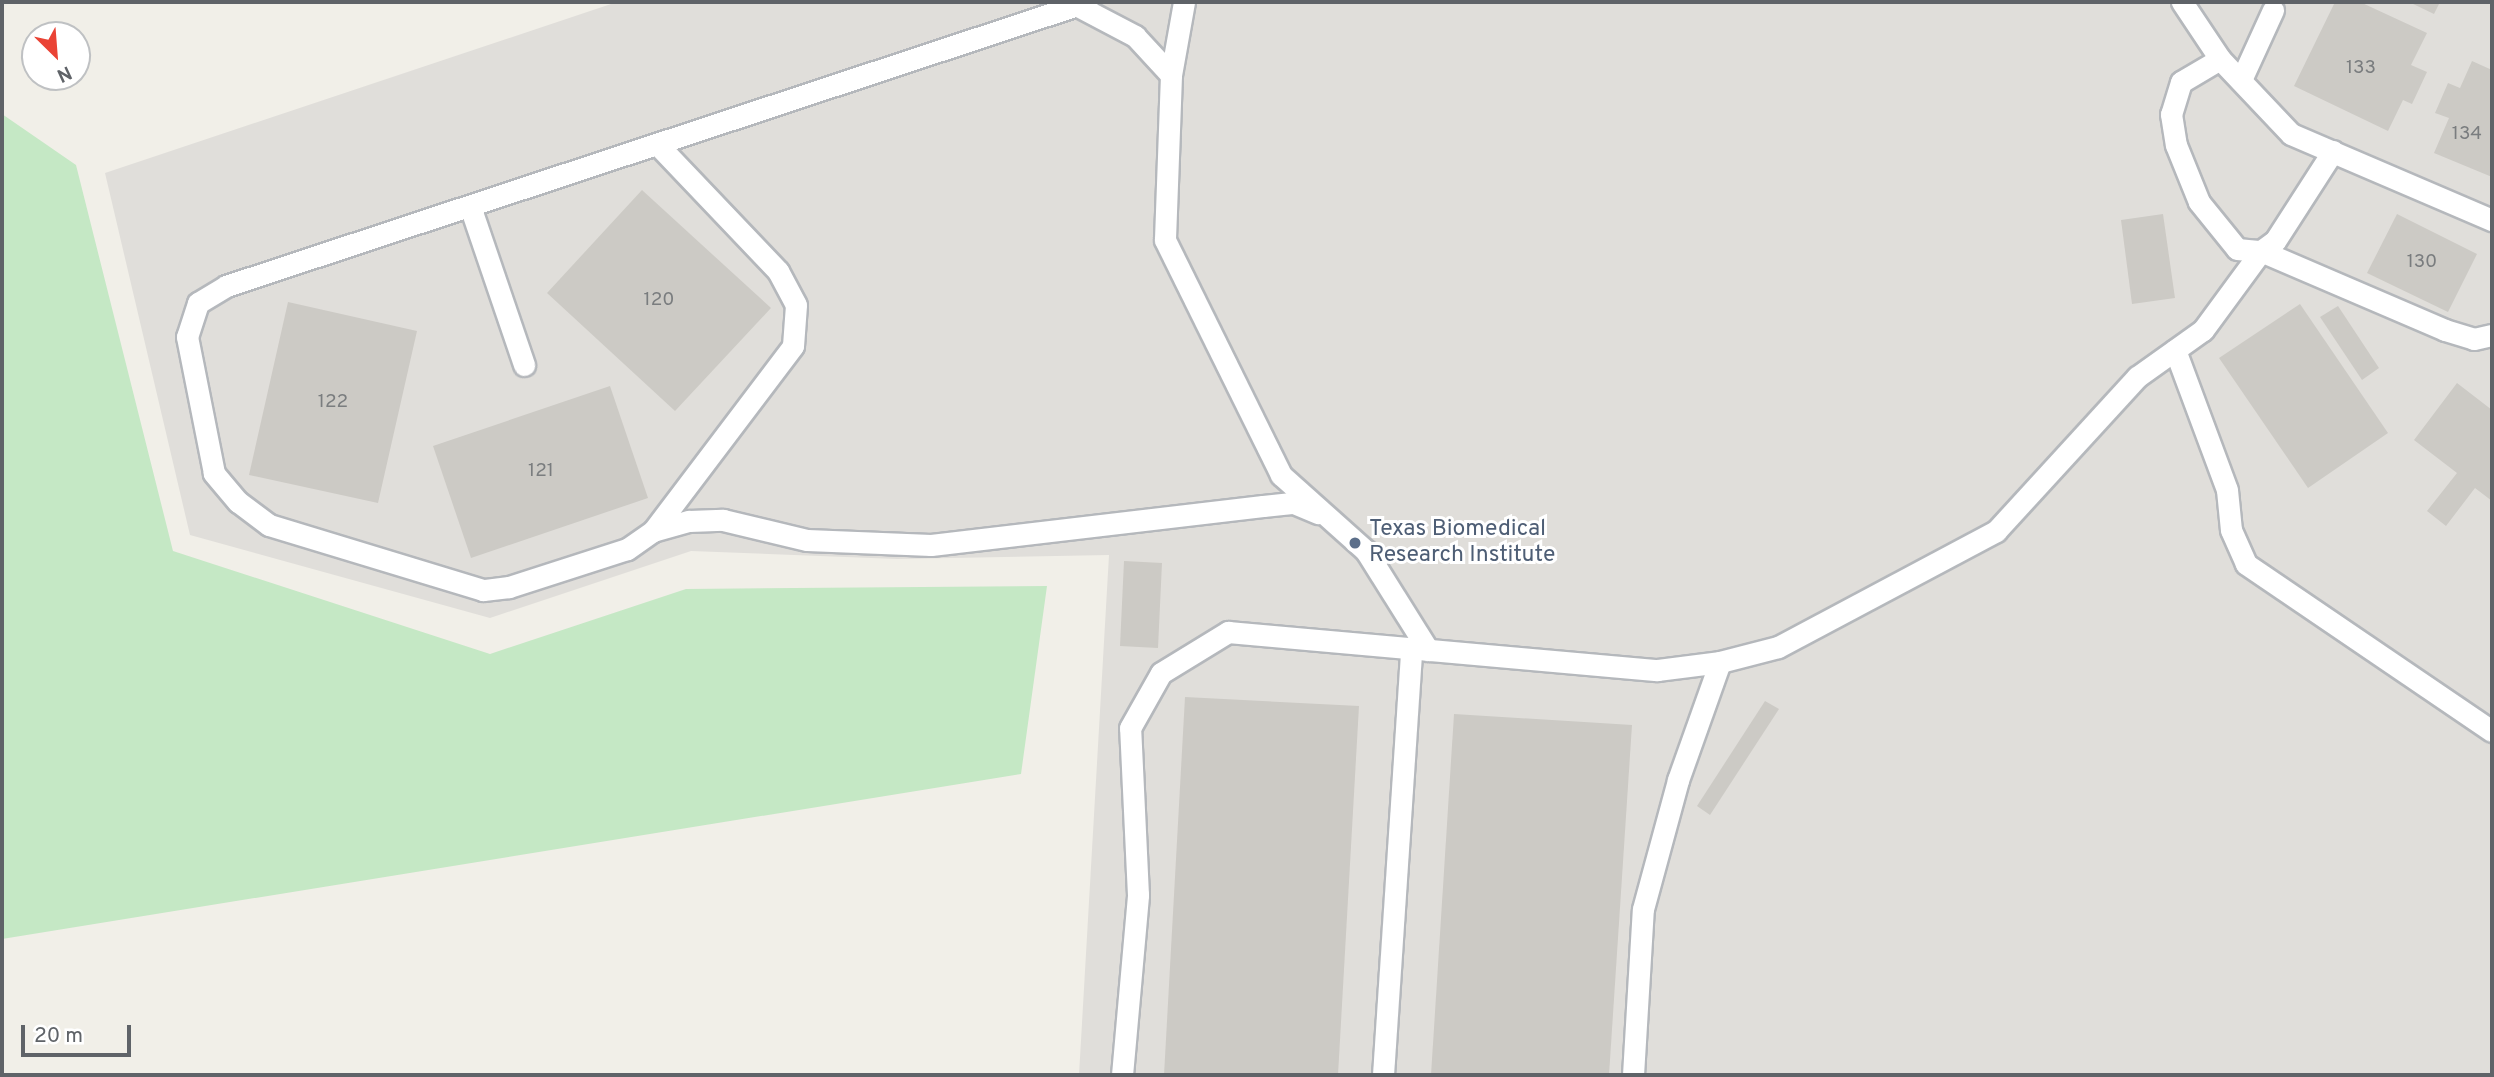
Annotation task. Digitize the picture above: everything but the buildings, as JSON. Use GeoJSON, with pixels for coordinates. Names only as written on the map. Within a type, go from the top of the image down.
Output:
{"type":"FeatureCollection","features":[{"type":"Feature","properties":{"kind":"lane"},"geometry":{"type":"LineString","coordinates":[[1184,2],[1171,75],[1165,240],[1281,475],[1366,551],[1419,649],[1383,1075]]}},
{"type":"Feature","properties":{"kind":"lane"},"geometry":{"type":"LineString","coordinates":[[2182,2],[2220,59],[2291,134],[2492,220]]}},
{"type":"Feature","properties":{"kind":"lane"},"geometry":{"type":"LineString","coordinates":[[658,145],[778,271],[796,304],[793,346],[653,531],[627,549],[509,587],[483,590],[269,525],[237,502],[214,473],[187,337],[198,303],[226,286],[1081,3],[1135,36],[1171,75]]}},
{"type":"Feature","properties":{"kind":"lane"},"geometry":{"type":"LineString","coordinates":[[2241,80],[2273,10]]}},
{"type":"Feature","properties":{"kind":"lane"},"geometry":{"type":"LineString","coordinates":[[2220,59],[2181,82],[2171,114],[2176,145],[2199,202],[2237,249],[2261,250],[2445,330],[2474,339],[2492,335]]}},
{"type":"Feature","properties":{"kind":"lane"},"geometry":{"type":"LineString","coordinates":[[1122,1075],[1138,895],[1130,728],[1161,673],[1228,632],[1657,670],[1720,662],[1778,647],[1996,531],[2137,377],[2203,330],[2261,250],[2274,242],[2333,151]]}},
{"type":"Feature","properties":{"kind":"lane"},"geometry":{"type":"LineString","coordinates":[[470,206],[524,365]]}},
{"type":"Feature","properties":{"kind":"lane"},"geometry":{"type":"LineString","coordinates":[[2175,350],[2227,490],[2231,530],[2246,564],[2492,731]]}},
{"type":"Feature","properties":{"kind":"lane"},"geometry":{"type":"LineString","coordinates":[[653,531],[689,521],[723,520],[807,540],[931,545],[1294,503],[1330,518]]}},
{"type":"Feature","properties":{"kind":"lane"},"geometry":{"type":"LineString","coordinates":[[1633,1075],[1643,909],[1678,780],[1720,662]]}},
{"type":"Feature","properties":{"kind":"shaded area","name":"Texas Biomedical Research Institute"},"geometry":{"type":"Polygon","coordinates":[[[617,2],[2492,2],[2492,1075],[1079,1075],[1109,555],[897,559],[691,551],[490,618],[190,535],[105,173],[617,2]]]}},
{"type":"Feature","properties":{"kind":"green space"},"geometry":{"type":"Polygon","coordinates":[[[2,114],[76,165],[173,551],[490,654],[686,589],[1047,586],[1021,774],[2,939],[2,114]]]}},
{"type":"Feature","properties":{"kind":"place","name":"Texas Biomedical Research Institute"},"geometry":{"type":"Point","coordinates":[1355,543]}}]}
